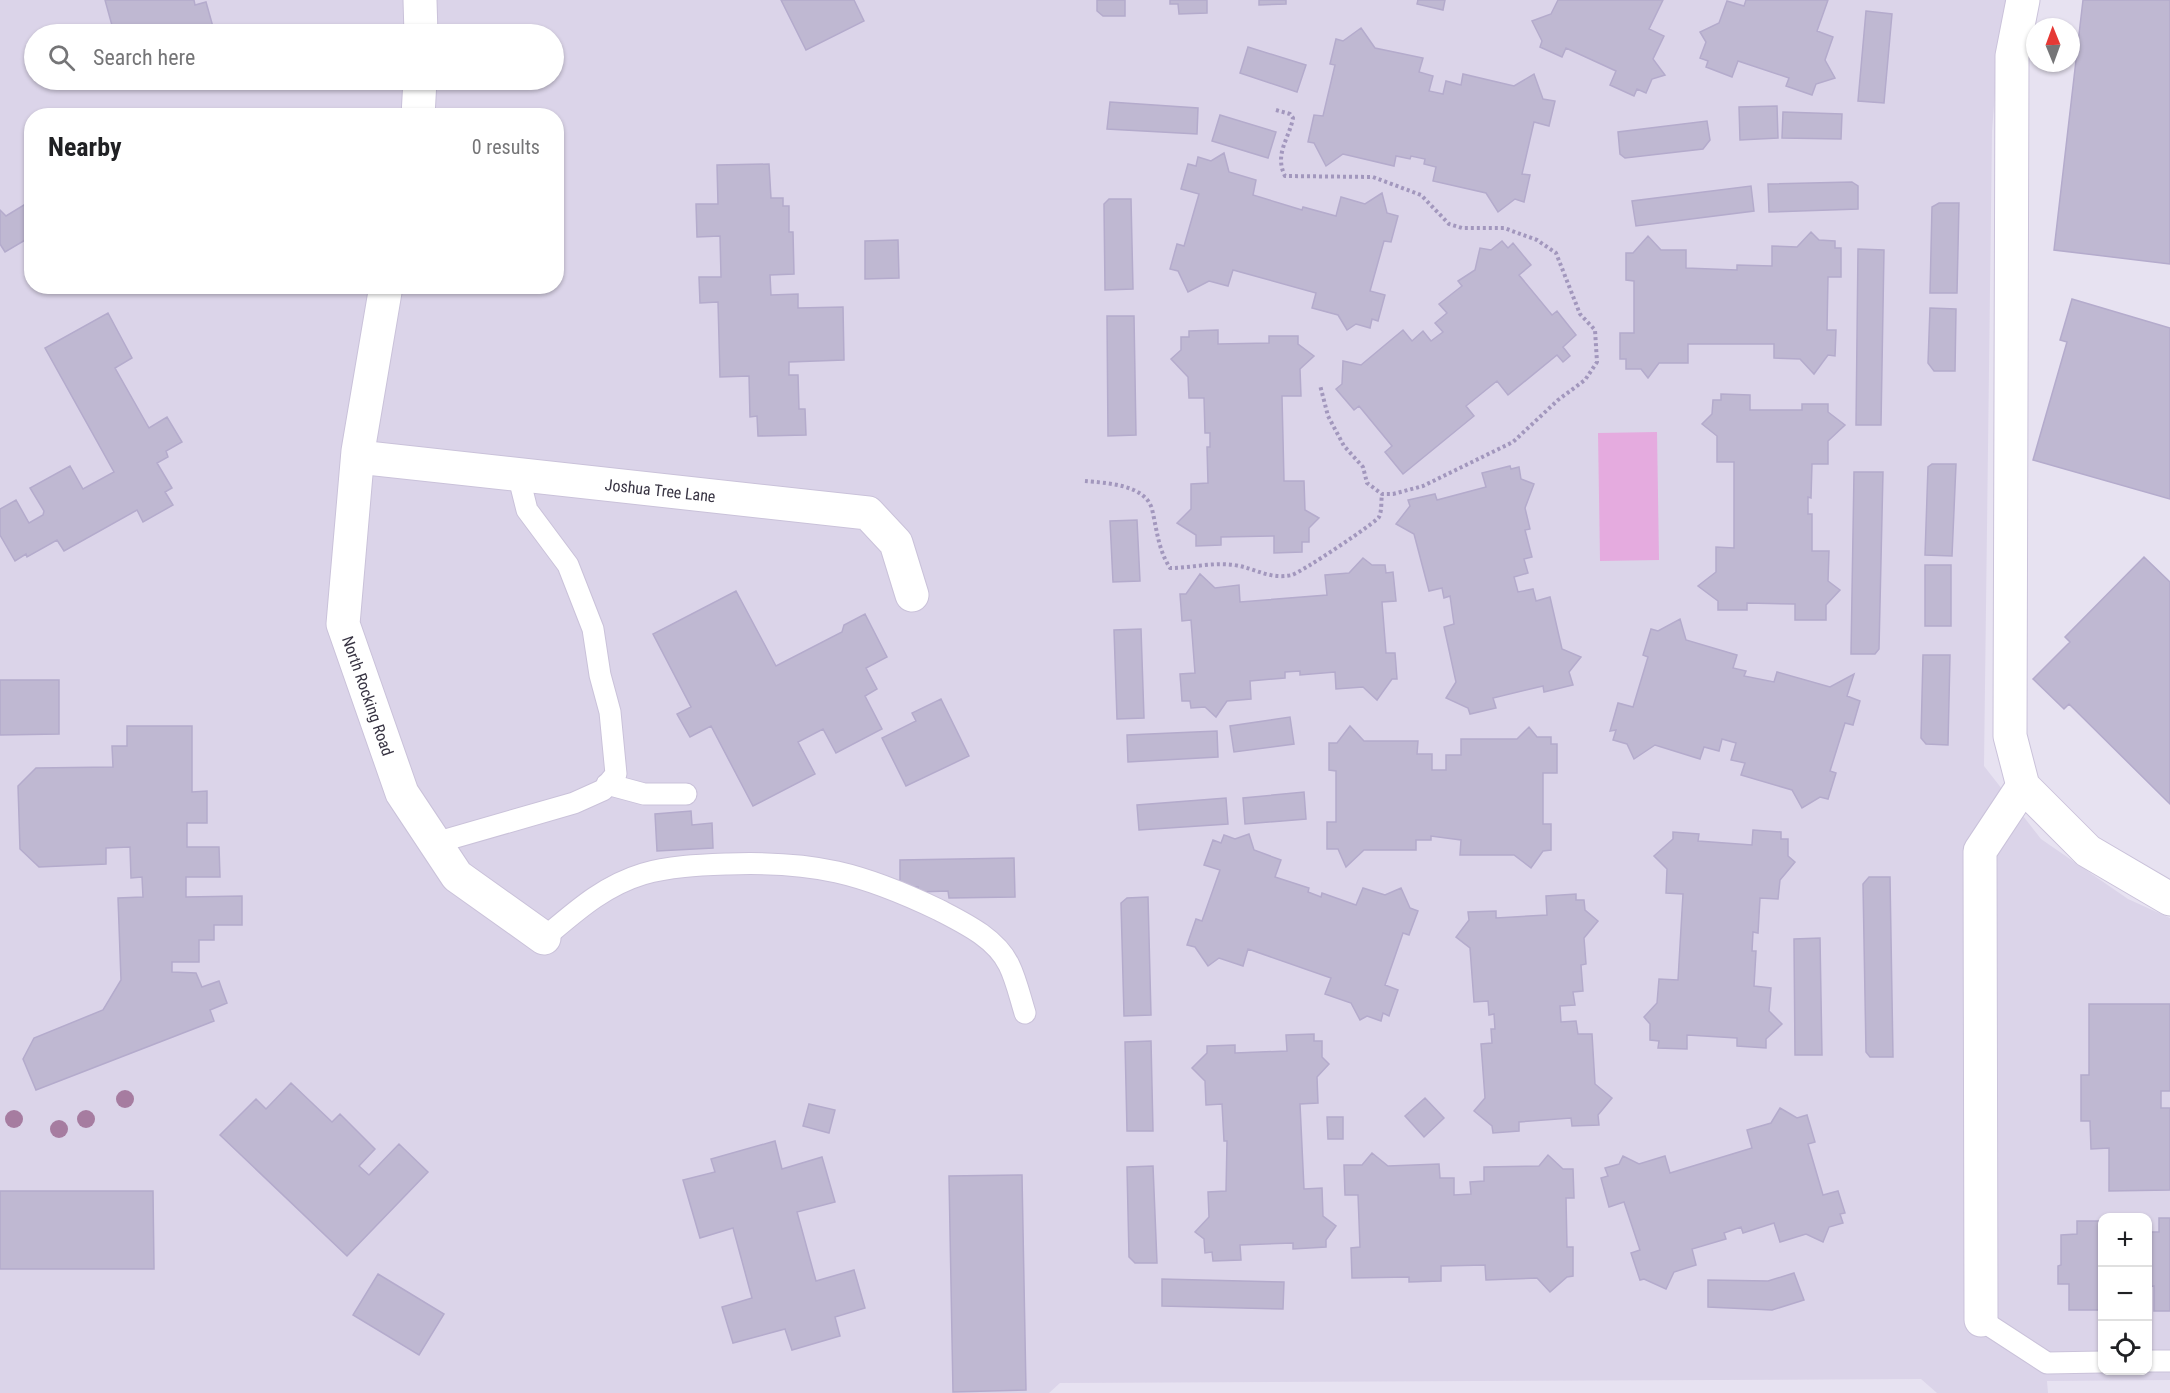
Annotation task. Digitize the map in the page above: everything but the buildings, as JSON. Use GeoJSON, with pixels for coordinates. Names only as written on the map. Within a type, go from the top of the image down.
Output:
{"type":"FeatureCollection","features":[{"type":"Feature","properties":{"kind":"street"},"geometry":{"type":"LineString","coordinates":[[420,0],[421,24]]}},
{"type":"Feature","properties":{"kind":"street"},"geometry":{"type":"LineString","coordinates":[[2023,0],[2013,56],[2010,736],[2023,786],[2088,851],[2170,899]]}},
{"type":"Feature","properties":{"kind":"street"},"geometry":{"type":"LineString","coordinates":[[418,108],[419,90]]}},
{"type":"Feature","properties":{"kind":"street","name":"North Rocking Road"},"geometry":{"type":"LineString","coordinates":[[385,294],[358,457],[344,624],[402,793],[457,876],[544,938]]}},
{"type":"Feature","properties":{"kind":"street","name":"Joshua Tree Lane"},"geometry":{"type":"LineString","coordinates":[[358,457],[868,513],[896,543],[912,595]]}},
{"type":"Feature","properties":{"kind":"street"},"geometry":{"type":"LineString","coordinates":[[1982,1320],[1980,851],[2023,786]]}},
{"type":"Feature","properties":{"kind":"lane"},"geometry":{"type":"LineString","coordinates":[[435,843],[574,803],[603,790],[616,774],[610,712],[600,675],[593,629],[568,565],[527,510],[518,474]]}},
{"type":"Feature","properties":{"kind":"lane"},"geometry":{"type":"LineString","coordinates":[[608,784],[644,795],[686,794]]}},
{"type":"Feature","properties":{"kind":"lane"},"geometry":{"type":"LineString","coordinates":[[544,938],[591,899],[607,889],[643,874],[703,865],[781,862],[828,868],[893,888],[977,929],[1009,964],[1025,1013]]}},
{"type":"Feature","properties":{"kind":"lane"},"geometry":{"type":"LineString","coordinates":[[1982,1320],[2047,1363],[2098,1362]]}},
{"type":"Feature","properties":{"kind":"lane"},"geometry":{"type":"LineString","coordinates":[[2152,1361],[2170,1361]]}},
{"type":"Feature","properties":{"kind":"path"},"geometry":{"type":"LineString","coordinates":[[1276,110],[1290,114],[1293,118],[1281,152],[1280,167],[1285,176],[1373,177],[1420,195],[1449,224],[1462,228],[1504,228],[1537,240],[1556,253],[1580,314],[1595,330],[1597,362],[1585,380],[1558,400],[1513,442],[1423,486],[1394,494],[1382,494],[1367,483],[1363,467],[1344,446],[1328,416],[1320,385]]}},
{"type":"Feature","properties":{"kind":"path"},"geometry":{"type":"LineString","coordinates":[[1085,481],[1114,483],[1144,498],[1151,506],[1156,538],[1170,568],[1233,565],[1270,577],[1293,574],[1315,562],[1349,537],[1368,529],[1379,517],[1382,494]]}},
{"type":"Feature","properties":{"kind":"shaded area"},"geometry":{"type":"Polygon","coordinates":[[[0,0],[2009,0],[1998,54],[1992,131],[1984,766],[2041,839],[2128,899],[2170,918],[2170,1380],[2047,1381],[2048,1393],[1937,1393],[1921,1379],[1060,1383],[1049,1393],[0,1393],[0,0]]]}},
{"type":"Feature","properties":{"kind":"shaded area"},"geometry":{"type":"Polygon","coordinates":[[[1657,432],[1659,560],[1600,561],[1598,433],[1657,432]]]}}]}
